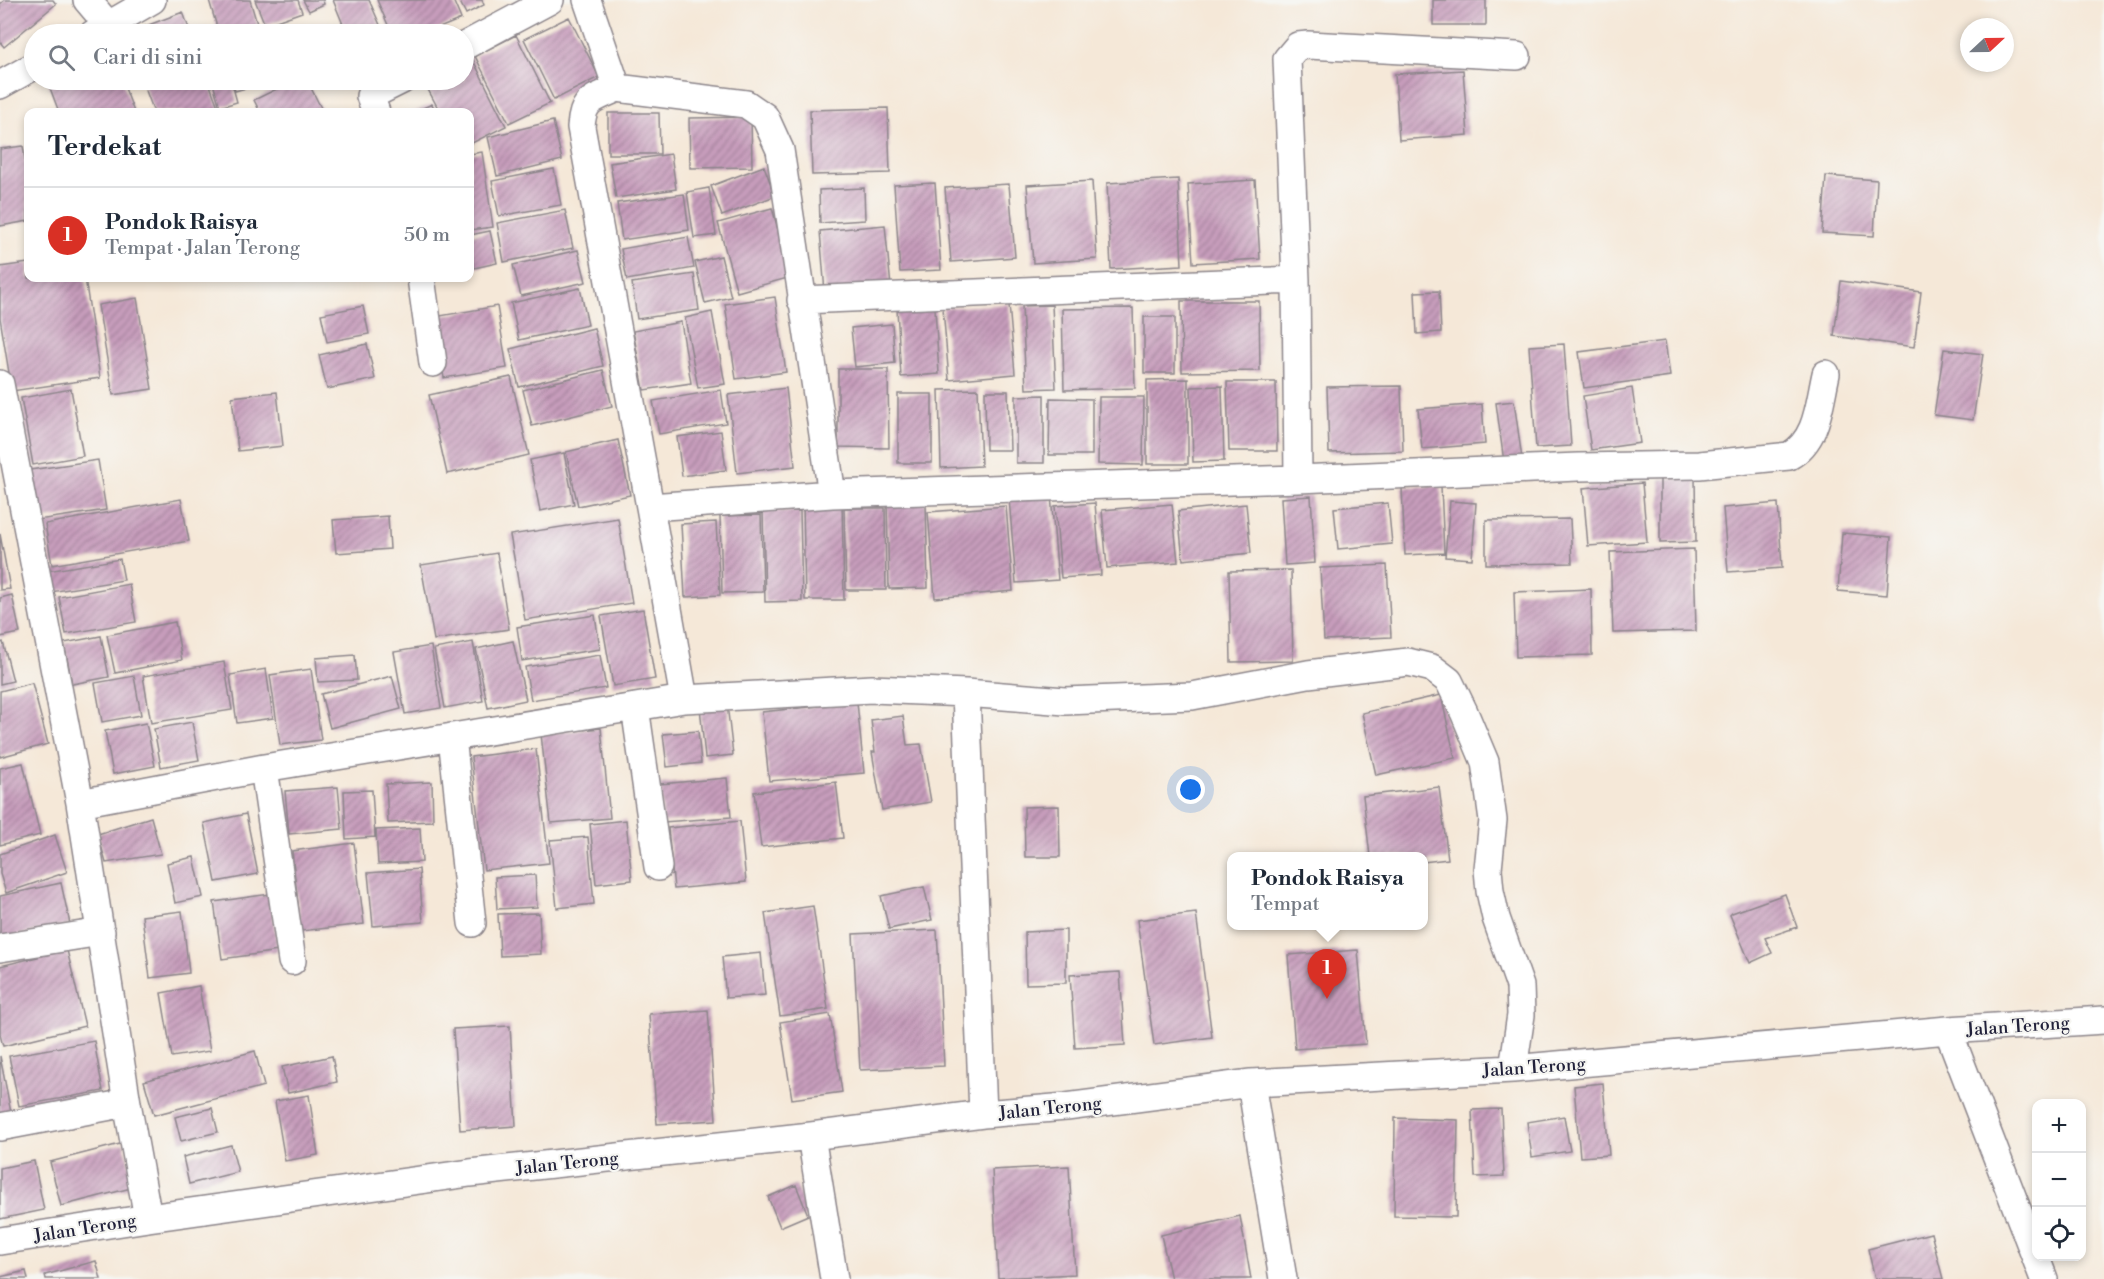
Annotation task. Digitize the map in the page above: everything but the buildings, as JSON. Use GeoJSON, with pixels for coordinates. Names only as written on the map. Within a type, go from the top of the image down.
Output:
{"type":"FeatureCollection","features":[{"type":"Feature","properties":{"kind":"street"},"geometry":{"type":"LineString","coordinates":[[87,0],[98,24]]}},
{"type":"Feature","properties":{"kind":"street"},"geometry":{"type":"LineString","coordinates":[[111,24],[152,0]]}},
{"type":"Feature","properties":{"kind":"street"},"geometry":{"type":"LineString","coordinates":[[474,41],[550,0]]}},
{"type":"Feature","properties":{"kind":"street"},"geometry":{"type":"LineString","coordinates":[[587,0],[617,88]]}},
{"type":"Feature","properties":{"kind":"street"},"geometry":{"type":"LineString","coordinates":[[1298,479],[1296,280],[1287,59],[1298,46],[1308,45],[1517,56]]}},
{"type":"Feature","properties":{"kind":"street"},"geometry":{"type":"LineString","coordinates":[[0,85],[24,72]]}},
{"type":"Feature","properties":{"kind":"street"},"geometry":{"type":"LineString","coordinates":[[684,699],[581,127],[582,113],[587,103],[617,88],[746,104],[765,117],[780,150],[832,494]]}},
{"type":"Feature","properties":{"kind":"street"},"geometry":{"type":"LineString","coordinates":[[374,108],[370,96],[382,90]]}},
{"type":"Feature","properties":{"kind":"street"},"geometry":{"type":"LineString","coordinates":[[801,300],[1296,280]]}},
{"type":"Feature","properties":{"kind":"street"},"geometry":{"type":"LineString","coordinates":[[422,282],[432,363]]}},
{"type":"Feature","properties":{"kind":"street"},"geometry":{"type":"LineString","coordinates":[[650,507],[832,494],[1298,479],[1578,466],[1699,465],[1789,456],[1797,452],[1807,441],[1815,421],[1826,374]]}},
{"type":"Feature","properties":{"kind":"street"},"geometry":{"type":"LineString","coordinates":[[0,384],[80,803],[127,1102],[148,1218]]}},
{"type":"Feature","properties":{"kind":"street"},"geometry":{"type":"LineString","coordinates":[[80,803],[264,768],[684,699],[872,689],[966,693],[1065,701],[1192,696],[1308,674],[1408,662],[1432,668],[1449,681],[1485,762],[1492,819],[1488,869],[1490,891],[1496,918],[1520,986],[1521,1015],[1513,1069]]}},
{"type":"Feature","properties":{"kind":"street"},"geometry":{"type":"LineString","coordinates":[[966,693],[983,1114]]}},
{"type":"Feature","properties":{"kind":"street"},"geometry":{"type":"LineString","coordinates":[[635,707],[658,867]]}},
{"type":"Feature","properties":{"kind":"street"},"geometry":{"type":"LineString","coordinates":[[452,737],[472,922]]}},
{"type":"Feature","properties":{"kind":"street"},"geometry":{"type":"LineString","coordinates":[[264,768],[292,961]]}},
{"type":"Feature","properties":{"kind":"street"},"geometry":{"type":"LineString","coordinates":[[0,948],[101,932]]}},
{"type":"Feature","properties":{"kind":"street","name":"Jalan Terong"},"geometry":{"type":"LineString","coordinates":[[0,1241],[470,1173],[811,1136],[983,1114],[1066,1107],[1251,1083],[1513,1069],[1948,1030],[2104,1020]]}},
{"type":"Feature","properties":{"kind":"street"},"geometry":{"type":"LineString","coordinates":[[1948,1030],[2044,1279]]}},
{"type":"Feature","properties":{"kind":"street"},"geometry":{"type":"LineString","coordinates":[[1251,1083],[1284,1279]]}},
{"type":"Feature","properties":{"kind":"street"},"geometry":{"type":"LineString","coordinates":[[0,1127],[127,1102]]}},
{"type":"Feature","properties":{"kind":"street"},"geometry":{"type":"LineString","coordinates":[[811,1136],[834,1279]]}},
{"type":"Feature","properties":{"kind":"place","name":"Pondok Raisya"},"geometry":{"type":"Point","coordinates":[1327,999]}}]}
